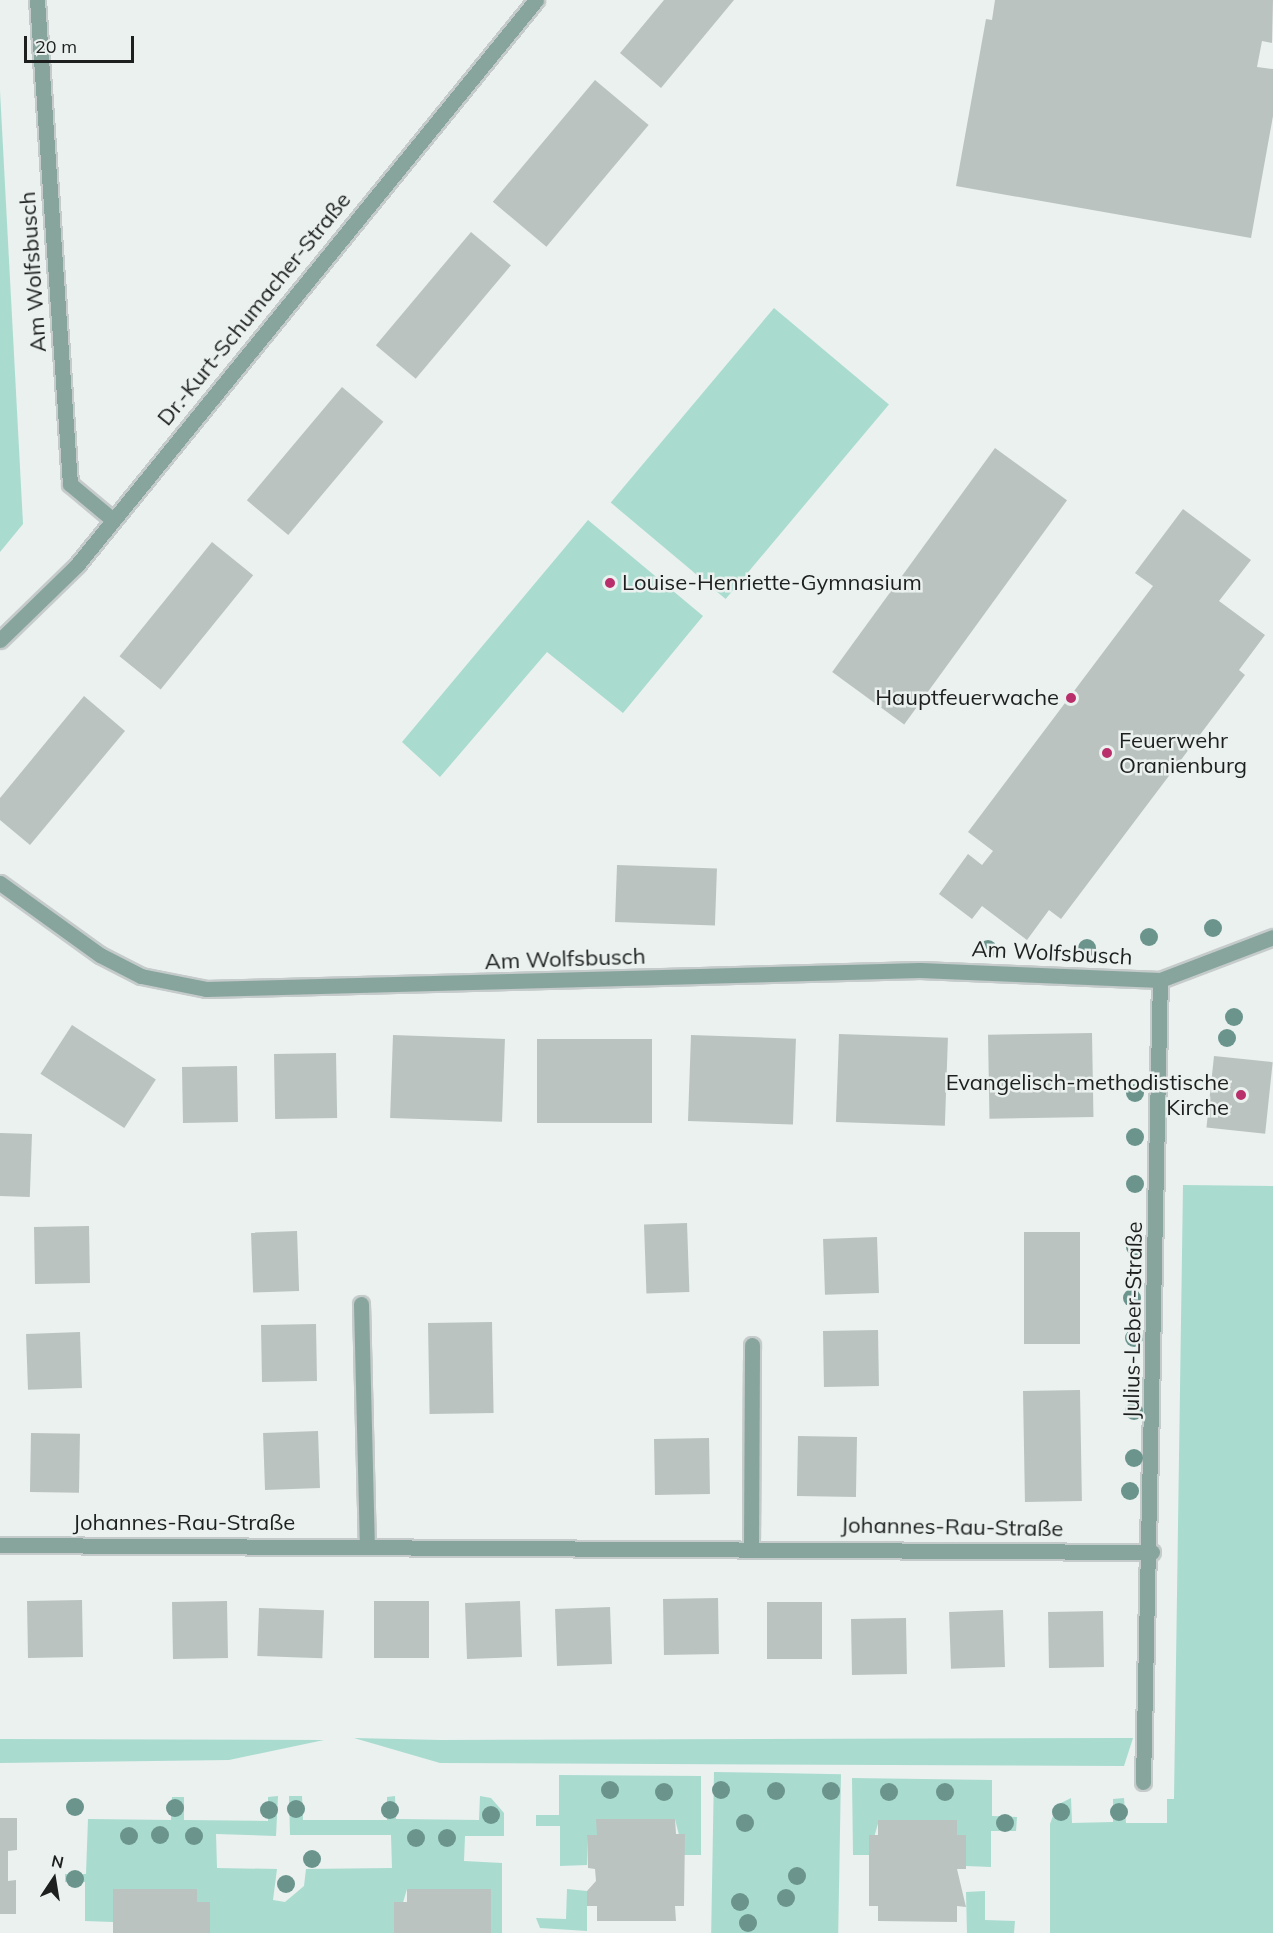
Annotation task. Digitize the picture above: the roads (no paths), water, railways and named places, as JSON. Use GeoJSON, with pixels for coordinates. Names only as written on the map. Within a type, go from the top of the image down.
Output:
{"type":"FeatureCollection","features":[{"type":"Feature","properties":{"kind":"street","name":"Am Wolfsbusch"},"geometry":{"type":"LineString","coordinates":[[37,0],[70,484],[113,520]]}},
{"type":"Feature","properties":{"kind":"street","name":"Dr.-Kurt-Schumacher-Straße"},"geometry":{"type":"LineString","coordinates":[[0,640],[77,565],[536,0]]}},
{"type":"Feature","properties":{"kind":"street","name":"Am Wolfsbusch"},"geometry":{"type":"LineString","coordinates":[[0,883],[100,955],[141,976],[206,989],[920,970],[1160,980]]}},
{"type":"Feature","properties":{"kind":"street"},"geometry":{"type":"LineString","coordinates":[[1160,980],[1273,937]]}},
{"type":"Feature","properties":{"kind":"street","name":"Julius-Leber-Straße"},"geometry":{"type":"LineString","coordinates":[[1143,1782],[1152,1552],[1160,980]]}},
{"type":"Feature","properties":{"kind":"street"},"geometry":{"type":"LineString","coordinates":[[361,1304],[367,1546]]}},
{"type":"Feature","properties":{"kind":"street"},"geometry":{"type":"LineString","coordinates":[[751,1546],[752,1345]]}},
{"type":"Feature","properties":{"kind":"street","name":"Johannes-Rau-Straße"},"geometry":{"type":"LineString","coordinates":[[0,1545],[751,1546],[1152,1552]]}},
{"type":"Feature","properties":{"kind":"place","name":"Louise-Henriette-Gymnasium"},"geometry":{"type":"Point","coordinates":[610,583]}},
{"type":"Feature","properties":{"kind":"place","name":"Hauptfeuerwache"},"geometry":{"type":"Point","coordinates":[1071,698]}},
{"type":"Feature","properties":{"kind":"place","name":"Feuerwehr Oranienburg"},"geometry":{"type":"Point","coordinates":[1107,753]}},
{"type":"Feature","properties":{"kind":"place","name":"Evangelisch-methodistische Kirche"},"geometry":{"type":"Point","coordinates":[1241,1095]}}]}
